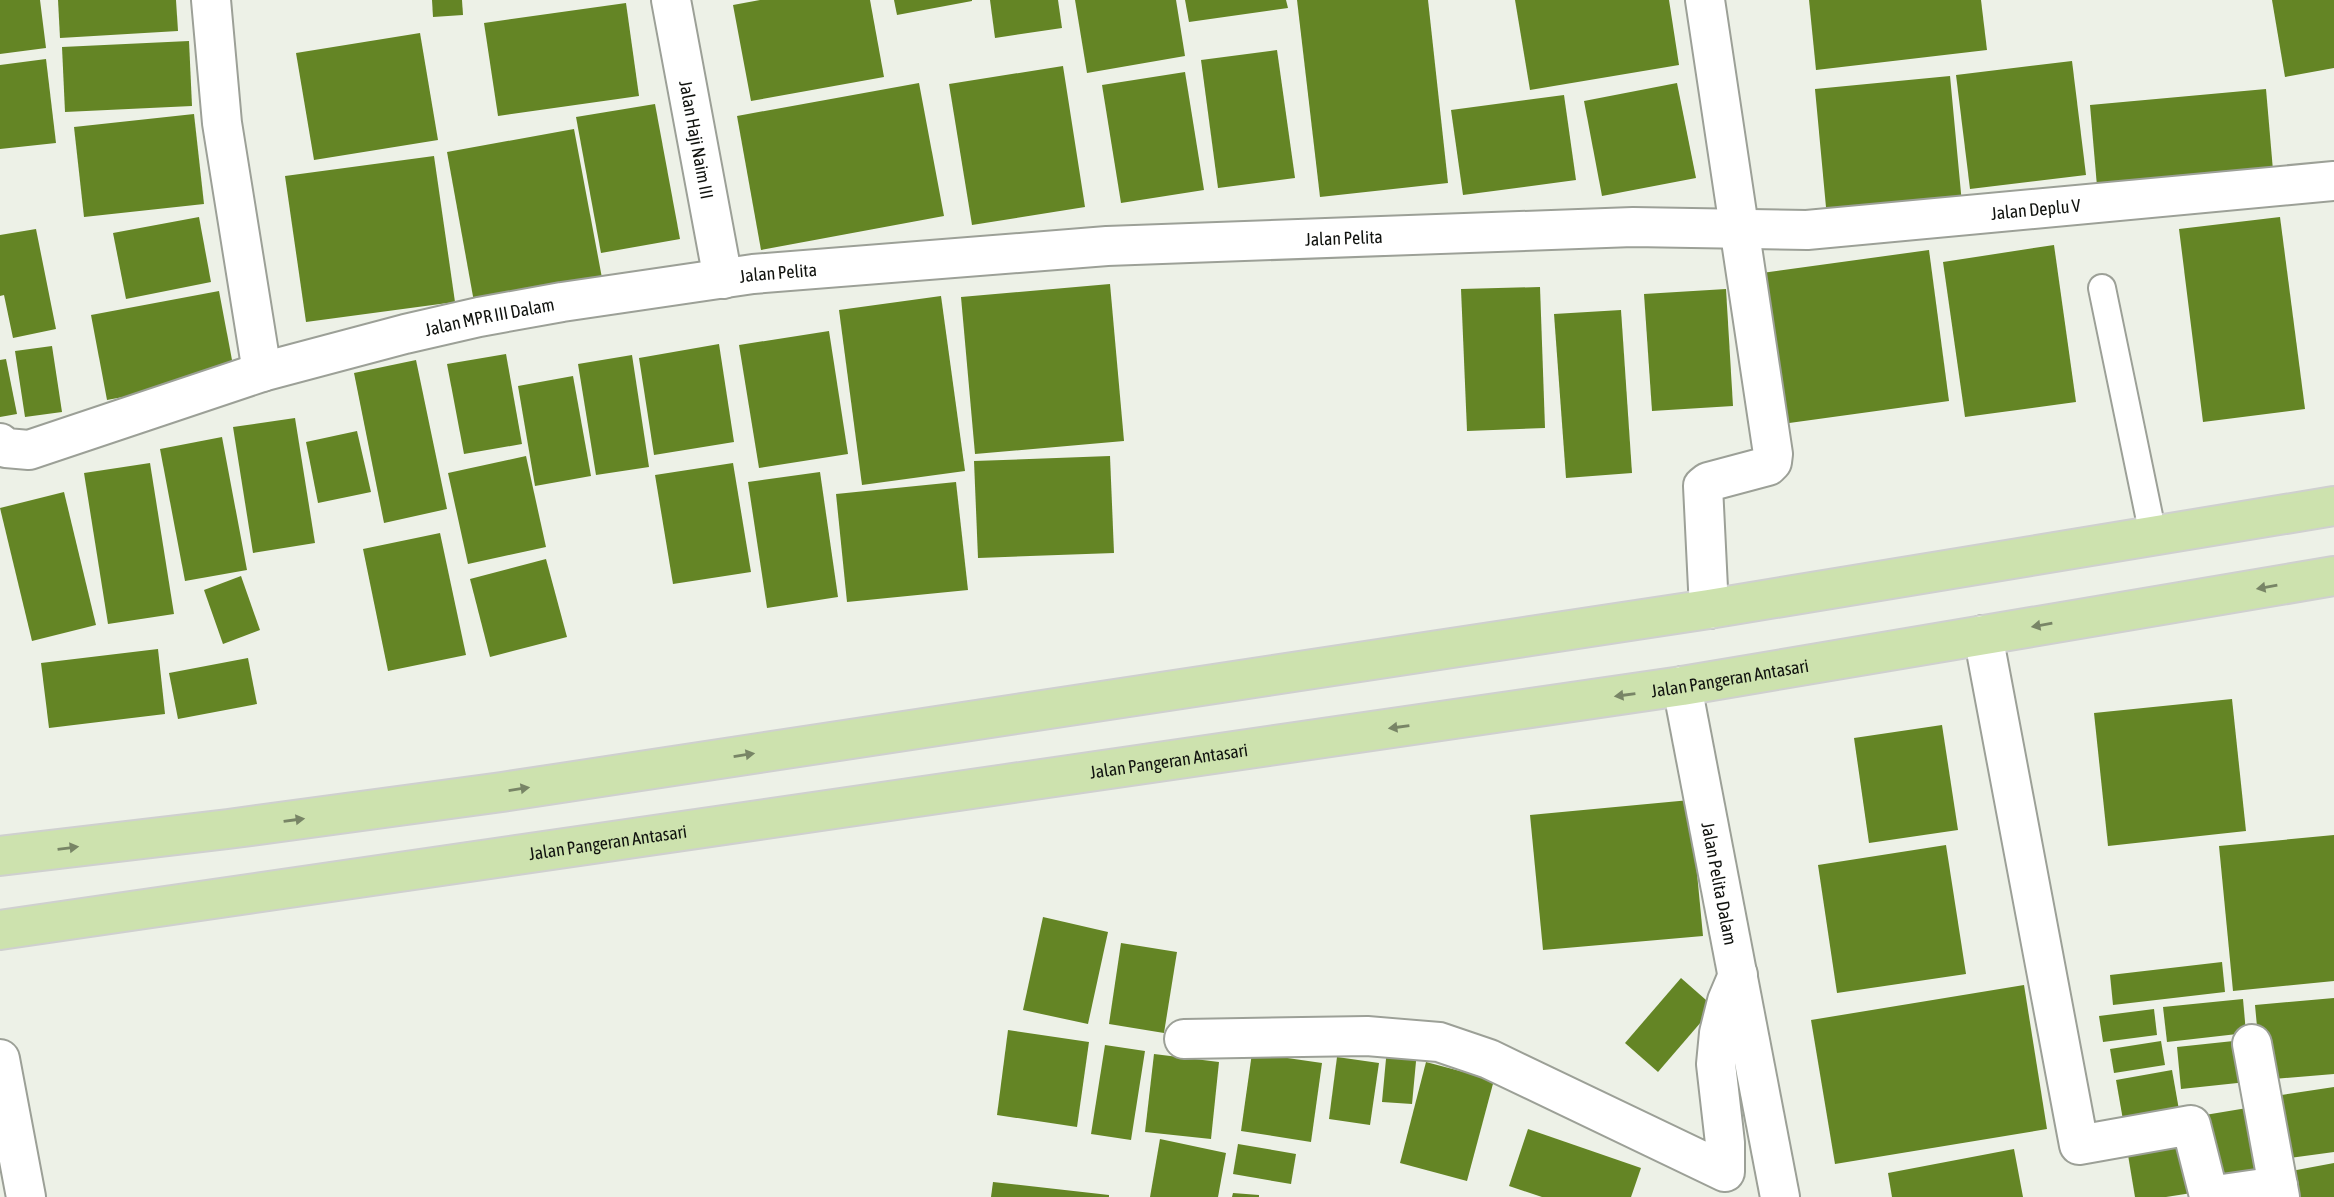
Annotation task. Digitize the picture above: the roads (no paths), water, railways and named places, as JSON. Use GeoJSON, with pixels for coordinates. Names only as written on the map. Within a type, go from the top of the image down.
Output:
{"type":"FeatureCollection","features":[{"type":"Feature","properties":{"kind":"main road"},"geometry":{"type":"LineString","coordinates":[[0,856],[502,792],[1709,609],[2334,506]]}},
{"type":"Feature","properties":{"kind":"main road","name":"Jalan Pangeran Antasari"},"geometry":{"type":"LineString","coordinates":[[0,930],[1682,686],[2334,576]]}},
{"type":"Feature","properties":{"kind":"street"},"geometry":{"type":"LineString","coordinates":[[211,0],[222,123],[262,372]]}},
{"type":"Feature","properties":{"kind":"street","name":"Jalan Haji Naim III"},"geometry":{"type":"LineString","coordinates":[[671,0],[723,279]]}},
{"type":"Feature","properties":{"kind":"street"},"geometry":{"type":"LineString","coordinates":[[1705,0],[1773,454],[1772,462],[1768,466],[1708,482],[1703,486],[1709,609]]}},
{"type":"Feature","properties":{"kind":"street","name":"Jalan Deplu V"},"geometry":{"type":"LineString","coordinates":[[1738,228],[1807,230],[2334,181]]}},
{"type":"Feature","properties":{"kind":"street","name":"Jalan Pelita"},"geometry":{"type":"LineString","coordinates":[[723,279],[1107,246],[1606,228],[1738,228]]}},
{"type":"Feature","properties":{"kind":"street","name":"Jalan MPR III Dalam"},"geometry":{"type":"LineString","coordinates":[[0,443],[6,449],[29,450],[262,372],[479,317],[723,279]]}},
{"type":"Feature","properties":{"kind":"street"},"geometry":{"type":"LineString","coordinates":[[1983,635],[2079,1145],[2191,1125],[2209,1196],[2279,1192],[2252,1044]]}},
{"type":"Feature","properties":{"kind":"street","name":"Jalan Pelita Dalam"},"geometry":{"type":"LineString","coordinates":[[1682,686],[1780,1197]]}},
{"type":"Feature","properties":{"kind":"street"},"geometry":{"type":"LineString","coordinates":[[1184,1039],[1367,1036],[1439,1042],[1489,1059],[1726,1172],[1716,1064],[1719,1033],[1727,1001],[1738,975]]}},
{"type":"Feature","properties":{"kind":"street"},"geometry":{"type":"LineString","coordinates":[[0,1059],[26,1197]]}},
{"type":"Feature","properties":{"kind":"lane"},"geometry":{"type":"LineString","coordinates":[[2102,288],[2153,535]]}}]}
